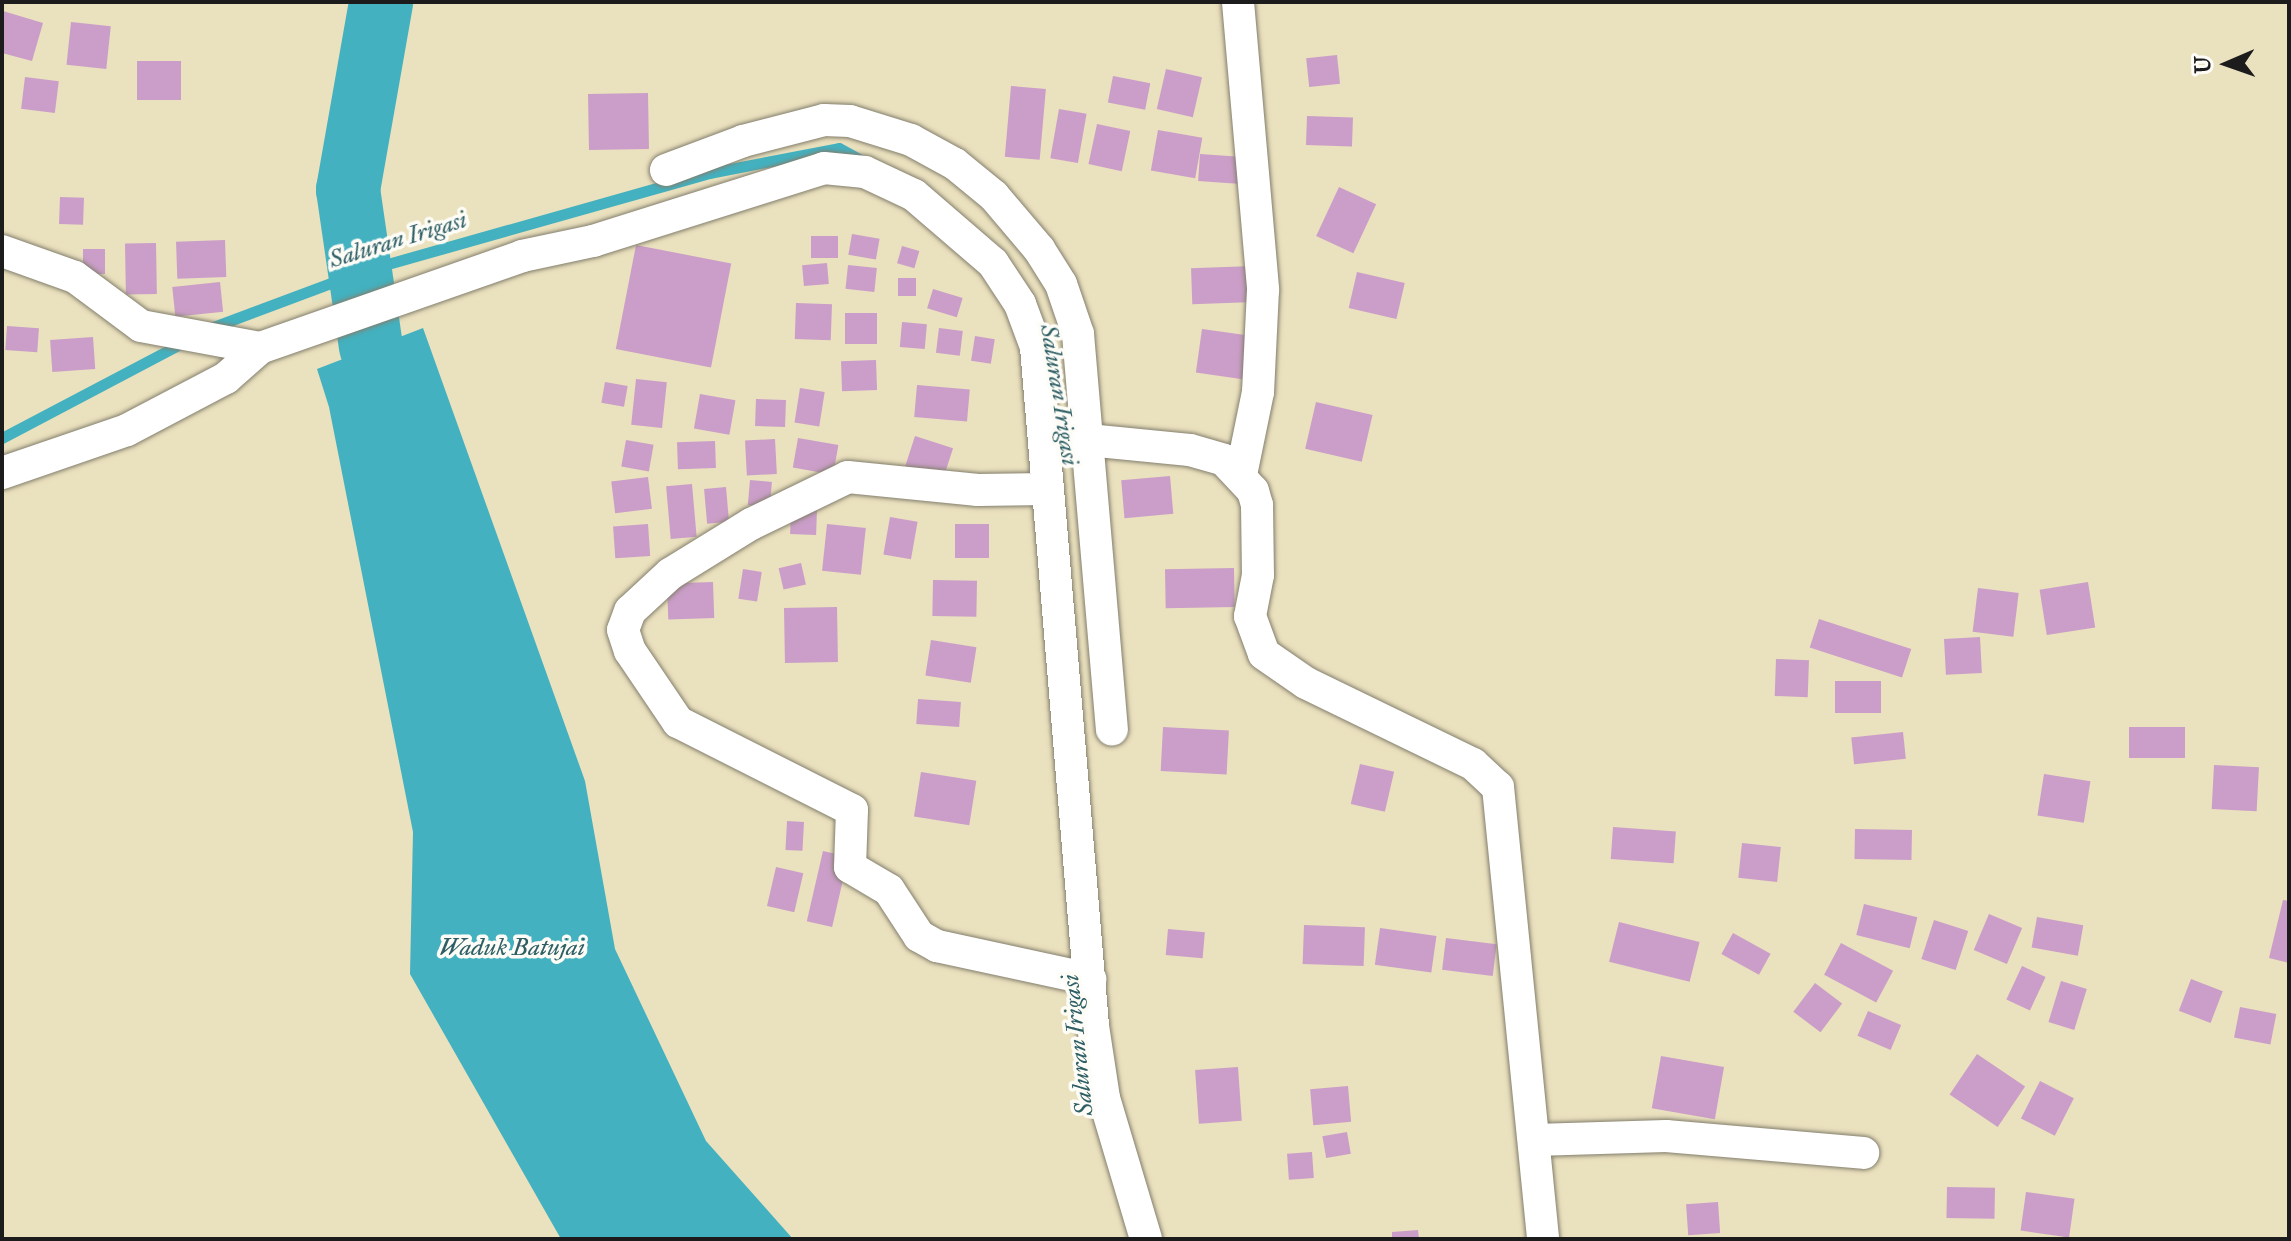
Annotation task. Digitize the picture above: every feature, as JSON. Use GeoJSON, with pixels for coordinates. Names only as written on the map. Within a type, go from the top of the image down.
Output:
{"type":"FeatureCollection","features":[{"type":"Feature","properties":{"kind":"street"},"geometry":{"type":"LineString","coordinates":[[1238,2],[1263,290],[1258,392],[1241,475]]}},
{"type":"Feature","properties":{"kind":"street"},"geometry":{"type":"LineString","coordinates":[[2,473],[127,430],[226,378],[268,346],[522,256],[593,241],[747,166],[824,120],[850,121],[911,140],[955,164],[994,196],[1039,249],[1061,284],[1078,334],[1065,441],[1047,489],[1090,979],[1104,1098],[1146,1239]]}},
{"type":"Feature","properties":{"kind":"street"},"geometry":{"type":"LineString","coordinates":[[666,170],[747,166],[854,170],[892,183],[945,217],[993,263],[1029,323],[1065,441],[1112,730]]}},
{"type":"Feature","properties":{"kind":"street"},"geometry":{"type":"LineString","coordinates":[[2,251],[66,272],[141,326],[175,335],[268,346]]}},
{"type":"Feature","properties":{"kind":"street"},"geometry":{"type":"LineString","coordinates":[[1065,441],[1190,450],[1224,460],[1253,491],[1260,519],[1258,575],[1250,616],[1264,654],[1320,690],[1473,764],[1498,787],[1543,1239]]}},
{"type":"Feature","properties":{"kind":"street"},"geometry":{"type":"LineString","coordinates":[[1047,489],[978,490],[848,477],[751,524],[670,574],[630,611],[623,630],[630,651],[678,722],[852,810],[850,867],[889,890],[919,936],[937,946],[1090,979]]}},
{"type":"Feature","properties":{"kind":"street"},"geometry":{"type":"LineString","coordinates":[[1535,1140],[1666,1136],[1863,1153]]}},
{"type":"Feature","properties":{"kind":"water","name":"Waduk Batujai"},"geometry":{"type":"Polygon","coordinates":[[[423,328],[585,781],[615,949],[706,1141],[793,1239],[561,1239],[410,974],[413,832],[329,407],[317,369],[423,328]]]}},
{"type":"Feature","properties":{"kind":"building"},"geometry":{"type":"Polygon","coordinates":[[[3,11],[43,23],[32,61],[2,53],[3,11]]]}},
{"type":"Feature","properties":{"kind":"building"},"geometry":{"type":"Polygon","coordinates":[[[71,22],[111,26],[106,69],[67,65],[71,22]]]}},
{"type":"Feature","properties":{"kind":"building"},"geometry":{"type":"Polygon","coordinates":[[[1337,55],[1340,84],[1309,87],[1306,58],[1337,55]]]}},
{"type":"Feature","properties":{"kind":"building"},"geometry":{"type":"Polygon","coordinates":[[[137,61],[181,61],[181,100],[137,100],[137,61]]]}},
{"type":"Feature","properties":{"kind":"building"},"geometry":{"type":"Polygon","coordinates":[[[1166,69],[1202,77],[1193,117],[1157,109],[1166,69]]]}},
{"type":"Feature","properties":{"kind":"building"},"geometry":{"type":"Polygon","coordinates":[[[1113,76],[1150,83],[1145,110],[1108,103],[1113,76]]]}},
{"type":"Feature","properties":{"kind":"building"},"geometry":{"type":"Polygon","coordinates":[[[25,77],[59,81],[55,113],[21,109],[25,77]]]}},
{"type":"Feature","properties":{"kind":"building"},"geometry":{"type":"Polygon","coordinates":[[[1011,86],[1046,89],[1040,160],[1005,157],[1011,86]]]}},
{"type":"Feature","properties":{"kind":"building"},"geometry":{"type":"Polygon","coordinates":[[[648,93],[649,149],[589,150],[588,94],[648,93]]]}},
{"type":"Feature","properties":{"kind":"building"},"geometry":{"type":"Polygon","coordinates":[[[1059,109],[1087,114],[1078,163],[1050,158],[1059,109]]]}},
{"type":"Feature","properties":{"kind":"building"},"geometry":{"type":"Polygon","coordinates":[[[1307,116],[1353,118],[1352,147],[1306,145],[1307,116]]]}},
{"type":"Feature","properties":{"kind":"building"},"geometry":{"type":"Polygon","coordinates":[[[1097,124],[1130,131],[1122,171],[1088,164],[1097,124]]]}},
{"type":"Feature","properties":{"kind":"building"},"geometry":{"type":"Polygon","coordinates":[[[1158,130],[1202,138],[1195,178],[1151,170],[1158,130]]]}},
{"type":"Feature","properties":{"kind":"building"},"geometry":{"type":"Polygon","coordinates":[[[1200,154],[1243,157],[1241,184],[1198,181],[1200,154]]]}},
{"type":"Feature","properties":{"kind":"building"},"geometry":{"type":"Polygon","coordinates":[[[1339,187],[1376,204],[1353,253],[1316,236],[1339,187]]]}},
{"type":"Feature","properties":{"kind":"building"},"geometry":{"type":"Polygon","coordinates":[[[60,197],[84,198],[83,225],[59,224],[60,197]]]}},
{"type":"Feature","properties":{"kind":"building"},"geometry":{"type":"Polygon","coordinates":[[[852,234],[880,239],[876,260],[848,255],[852,234]]]}},
{"type":"Feature","properties":{"kind":"building"},"geometry":{"type":"Polygon","coordinates":[[[811,236],[838,236],[838,258],[811,258],[811,236]]]}},
{"type":"Feature","properties":{"kind":"building"},"geometry":{"type":"Polygon","coordinates":[[[225,240],[226,277],[177,279],[176,242],[225,240]]]}},
{"type":"Feature","properties":{"kind":"building"},"geometry":{"type":"Polygon","coordinates":[[[156,243],[157,294],[126,295],[125,244],[156,243]]]}},
{"type":"Feature","properties":{"kind":"building"},"geometry":{"type":"Polygon","coordinates":[[[636,245],[731,264],[711,368],[616,349],[636,245]]]}},
{"type":"Feature","properties":{"kind":"building"},"geometry":{"type":"Polygon","coordinates":[[[902,246],[919,251],[914,268],[897,263],[902,246]]]}},
{"type":"Feature","properties":{"kind":"building"},"geometry":{"type":"Polygon","coordinates":[[[83,249],[105,249],[105,274],[83,274],[83,249]]]}},
{"type":"Feature","properties":{"kind":"building"},"geometry":{"type":"Polygon","coordinates":[[[827,263],[829,284],[804,286],[802,265],[827,263]]]}},
{"type":"Feature","properties":{"kind":"building"},"geometry":{"type":"Polygon","coordinates":[[[848,265],[877,268],[874,292],[845,289],[848,265]]]}},
{"type":"Feature","properties":{"kind":"building"},"geometry":{"type":"Polygon","coordinates":[[[1253,266],[1254,302],[1192,304],[1191,268],[1253,266]]]}},
{"type":"Feature","properties":{"kind":"building"},"geometry":{"type":"Polygon","coordinates":[[[1357,272],[1405,283],[1396,319],[1349,308],[1357,272]]]}},
{"type":"Feature","properties":{"kind":"building"},"geometry":{"type":"Polygon","coordinates":[[[898,278],[916,278],[916,296],[898,296],[898,278]]]}},
{"type":"Feature","properties":{"kind":"building"},"geometry":{"type":"Polygon","coordinates":[[[220,282],[223,312],[175,317],[172,287],[220,282]]]}},
{"type":"Feature","properties":{"kind":"building"},"geometry":{"type":"Polygon","coordinates":[[[933,289],[963,298],[957,317],[927,308],[933,289]]]}},
{"type":"Feature","properties":{"kind":"building"},"geometry":{"type":"Polygon","coordinates":[[[796,303],[832,304],[831,340],[795,339],[796,303]]]}},
{"type":"Feature","properties":{"kind":"building"},"geometry":{"type":"Polygon","coordinates":[[[845,313],[877,313],[877,344],[845,344],[845,313]]]}},
{"type":"Feature","properties":{"kind":"building"},"geometry":{"type":"Polygon","coordinates":[[[902,322],[927,324],[925,349],[900,347],[902,322]]]}},
{"type":"Feature","properties":{"kind":"building"},"geometry":{"type":"Polygon","coordinates":[[[7,326],[39,328],[37,352],[5,350],[7,326]]]}},
{"type":"Feature","properties":{"kind":"building"},"geometry":{"type":"Polygon","coordinates":[[[939,328],[963,331],[960,356],[936,353],[939,328]]]}},
{"type":"Feature","properties":{"kind":"building"},"geometry":{"type":"Polygon","coordinates":[[[1202,329],[1251,336],[1244,379],[1196,373],[1202,329]]]}},
{"type":"Feature","properties":{"kind":"building"},"geometry":{"type":"Polygon","coordinates":[[[975,336],[995,339],[991,364],[971,361],[975,336]]]}},
{"type":"Feature","properties":{"kind":"building"},"geometry":{"type":"Polygon","coordinates":[[[93,337],[95,369],[52,372],[50,340],[93,337]]]}},
{"type":"Feature","properties":{"kind":"building"},"geometry":{"type":"Polygon","coordinates":[[[876,360],[877,390],[842,391],[841,361],[876,360]]]}},
{"type":"Feature","properties":{"kind":"building"},"geometry":{"type":"Polygon","coordinates":[[[636,379],[667,382],[662,428],[631,425],[636,379]]]}},
{"type":"Feature","properties":{"kind":"building"},"geometry":{"type":"Polygon","coordinates":[[[605,382],[628,386],[624,407],[601,403],[605,382]]]}},
{"type":"Feature","properties":{"kind":"building"},"geometry":{"type":"Polygon","coordinates":[[[917,385],[970,390],[967,421],[914,417],[917,385]]]}},
{"type":"Feature","properties":{"kind":"building"},"geometry":{"type":"Polygon","coordinates":[[[800,388],[825,392],[819,426],[795,423],[800,388]]]}},
{"type":"Feature","properties":{"kind":"building"},"geometry":{"type":"Polygon","coordinates":[[[700,394],[735,400],[729,435],[694,428],[700,394]]]}},
{"type":"Feature","properties":{"kind":"building"},"geometry":{"type":"Polygon","coordinates":[[[756,399],[786,400],[785,427],[755,426],[756,399]]]}},
{"type":"Feature","properties":{"kind":"building"},"geometry":{"type":"Polygon","coordinates":[[[1316,402],[1373,415],[1362,462],[1305,449],[1316,402]]]}},
{"type":"Feature","properties":{"kind":"building"},"geometry":{"type":"Polygon","coordinates":[[[915,436],[953,448],[943,480],[905,467],[915,436]]]}},
{"type":"Feature","properties":{"kind":"building"},"geometry":{"type":"Polygon","coordinates":[[[798,438],[838,445],[833,475],[793,468],[798,438]]]}},
{"type":"Feature","properties":{"kind":"building"},"geometry":{"type":"Polygon","coordinates":[[[775,439],[777,474],[747,476],[745,441],[775,439]]]}},
{"type":"Feature","properties":{"kind":"building"},"geometry":{"type":"Polygon","coordinates":[[[626,440],[654,445],[649,471],[621,467],[626,440]]]}},
{"type":"Feature","properties":{"kind":"building"},"geometry":{"type":"Polygon","coordinates":[[[715,441],[716,468],[678,469],[677,442],[715,441]]]}},
{"type":"Feature","properties":{"kind":"building"},"geometry":{"type":"Polygon","coordinates":[[[1170,476],[1173,514],[1124,518],[1121,480],[1170,476]]]}},
{"type":"Feature","properties":{"kind":"building"},"geometry":{"type":"Polygon","coordinates":[[[648,477],[652,509],[615,513],[611,482],[648,477]]]}},
{"type":"Feature","properties":{"kind":"building"},"geometry":{"type":"Polygon","coordinates":[[[750,480],[772,482],[770,507],[748,505],[750,480]]]}},
{"type":"Feature","properties":{"kind":"building"},"geometry":{"type":"Polygon","coordinates":[[[692,484],[697,537],[671,539],[666,486],[692,484]]]}},
{"type":"Feature","properties":{"kind":"building"},"geometry":{"type":"Polygon","coordinates":[[[726,487],[729,522],[707,524],[704,489],[726,487]]]}},
{"type":"Feature","properties":{"kind":"building"},"geometry":{"type":"Polygon","coordinates":[[[791,508],[817,509],[816,535],[790,534],[791,508]]]}},
{"type":"Feature","properties":{"kind":"building"},"geometry":{"type":"Polygon","coordinates":[[[890,517],[918,522],[911,559],[883,554],[890,517]]]}},
{"type":"Feature","properties":{"kind":"building"},"geometry":{"type":"Polygon","coordinates":[[[648,524],[650,556],[615,558],[613,526],[648,524]]]}},
{"type":"Feature","properties":{"kind":"building"},"geometry":{"type":"Polygon","coordinates":[[[827,524],[866,528],[861,575],[822,571],[827,524]]]}},
{"type":"Feature","properties":{"kind":"building"},"geometry":{"type":"Polygon","coordinates":[[[955,524],[989,524],[989,558],[955,558],[955,524]]]}},
{"type":"Feature","properties":{"kind":"building"},"geometry":{"type":"Polygon","coordinates":[[[801,563],[806,584],[784,590],[779,568],[801,563]]]}},
{"type":"Feature","properties":{"kind":"building"},"geometry":{"type":"Polygon","coordinates":[[[1234,568],[1235,607],[1166,608],[1165,569],[1234,568]]]}},
{"type":"Feature","properties":{"kind":"building"},"geometry":{"type":"Polygon","coordinates":[[[743,569],[762,572],[757,602],[738,599],[743,569]]]}},
{"type":"Feature","properties":{"kind":"building"},"geometry":{"type":"Polygon","coordinates":[[[933,580],[977,581],[976,617],[932,616],[933,580]]]}},
{"type":"Feature","properties":{"kind":"building"},"geometry":{"type":"Polygon","coordinates":[[[713,582],[714,618],[668,620],[667,584],[713,582]]]}},
{"type":"Feature","properties":{"kind":"building"},"geometry":{"type":"Polygon","coordinates":[[[2088,582],[2095,627],[2047,635],[2040,590],[2088,582]]]}},
{"type":"Feature","properties":{"kind":"building"},"geometry":{"type":"Polygon","coordinates":[[[1978,588],[2019,593],[2013,637],[1973,632],[1978,588]]]}},
{"type":"Feature","properties":{"kind":"building"},"geometry":{"type":"Polygon","coordinates":[[[837,607],[838,662],[785,663],[784,608],[837,607]]]}},
{"type":"Feature","properties":{"kind":"building"},"geometry":{"type":"Polygon","coordinates":[[[1819,619],[1911,649],[1902,678],[1810,648],[1819,619]]]}},
{"type":"Feature","properties":{"kind":"building"},"geometry":{"type":"Polygon","coordinates":[[[1980,637],[1982,673],[1946,675],[1944,639],[1980,637]]]}},
{"type":"Feature","properties":{"kind":"building"},"geometry":{"type":"Polygon","coordinates":[[[931,640],[976,647],[971,683],[925,676],[931,640]]]}},
{"type":"Feature","properties":{"kind":"building"},"geometry":{"type":"Polygon","coordinates":[[[1776,659],[1809,660],[1808,697],[1775,696],[1776,659]]]}},
{"type":"Feature","properties":{"kind":"building"},"geometry":{"type":"Polygon","coordinates":[[[1835,681],[1881,681],[1881,713],[1835,713],[1835,681]]]}},
{"type":"Feature","properties":{"kind":"building"},"geometry":{"type":"Polygon","coordinates":[[[918,699],[961,702],[959,727],[916,724],[918,699]]]}},
{"type":"Feature","properties":{"kind":"building"},"geometry":{"type":"Polygon","coordinates":[[[1163,727],[1229,730],[1227,774],[1161,771],[1163,727]]]}},
{"type":"Feature","properties":{"kind":"building"},"geometry":{"type":"Polygon","coordinates":[[[2129,727],[2185,727],[2185,758],[2129,758],[2129,727]]]}},
{"type":"Feature","properties":{"kind":"building"},"geometry":{"type":"Polygon","coordinates":[[[1903,732],[1906,759],[1854,764],[1851,737],[1903,732]]]}},
{"type":"Feature","properties":{"kind":"building"},"geometry":{"type":"Polygon","coordinates":[[[1360,764],[1394,772],[1385,812],[1351,804],[1360,764]]]}},
{"type":"Feature","properties":{"kind":"building"},"geometry":{"type":"Polygon","coordinates":[[[2214,765],[2259,767],[2257,811],[2212,809],[2214,765]]]}},
{"type":"Feature","properties":{"kind":"building"},"geometry":{"type":"Polygon","coordinates":[[[921,772],[976,781],[969,825],[914,816],[921,772]]]}},
{"type":"Feature","properties":{"kind":"building"},"geometry":{"type":"Polygon","coordinates":[[[2044,774],[2090,781],[2084,823],[2037,815],[2044,774]]]}},
{"type":"Feature","properties":{"kind":"building"},"geometry":{"type":"Polygon","coordinates":[[[787,821],[804,822],[802,851],[785,850],[787,821]]]}},
{"type":"Feature","properties":{"kind":"building"},"geometry":{"type":"Polygon","coordinates":[[[1613,827],[1676,831],[1674,863],[1611,859],[1613,827]]]}},
{"type":"Feature","properties":{"kind":"building"},"geometry":{"type":"Polygon","coordinates":[[[1855,829],[1912,830],[1911,860],[1854,859],[1855,829]]]}},
{"type":"Feature","properties":{"kind":"building"},"geometry":{"type":"Polygon","coordinates":[[[1742,843],[1781,847],[1777,882],[1738,878],[1742,843]]]}},
{"type":"Feature","properties":{"kind":"building"},"geometry":{"type":"Polygon","coordinates":[[[823,851],[848,857],[832,927],[807,921],[823,851]]]}},
{"type":"Feature","properties":{"kind":"building"},"geometry":{"type":"Polygon","coordinates":[[[776,867],[803,873],[794,912],[767,906],[776,867]]]}},
{"type":"Feature","properties":{"kind":"building"},"geometry":{"type":"Polygon","coordinates":[[[2283,900],[2289,901],[2289,963],[2269,958],[2283,900]]]}},
{"type":"Feature","properties":{"kind":"building"},"geometry":{"type":"Polygon","coordinates":[[[1864,904],[1917,917],[1910,948],[1856,935],[1864,904]]]}},
{"type":"Feature","properties":{"kind":"building"},"geometry":{"type":"Polygon","coordinates":[[[1989,914],[2022,928],[2007,964],[1974,950],[1989,914]]]}},
{"type":"Feature","properties":{"kind":"building"},"geometry":{"type":"Polygon","coordinates":[[[2037,917],[2083,925],[2078,956],[2032,948],[2037,917]]]}},
{"type":"Feature","properties":{"kind":"building"},"geometry":{"type":"Polygon","coordinates":[[[1934,920],[1968,931],[1956,970],[1921,959],[1934,920]]]}},
{"type":"Feature","properties":{"kind":"building"},"geometry":{"type":"Polygon","coordinates":[[[1619,922],[1700,942],[1690,982],[1609,962],[1619,922]]]}},
{"type":"Feature","properties":{"kind":"building"},"geometry":{"type":"Polygon","coordinates":[[[1304,925],[1365,927],[1364,966],[1303,964],[1304,925]]]}},
{"type":"Feature","properties":{"kind":"building"},"geometry":{"type":"Polygon","coordinates":[[[1380,928],[1436,936],[1431,973],[1375,965],[1380,928]]]}},
{"type":"Feature","properties":{"kind":"building"},"geometry":{"type":"Polygon","coordinates":[[[1168,929],[1205,932],[1203,958],[1166,955],[1168,929]]]}},
{"type":"Feature","properties":{"kind":"building"},"geometry":{"type":"Polygon","coordinates":[[[1733,933],[1771,954],[1759,975],[1721,954],[1733,933]]]}},
{"type":"Feature","properties":{"kind":"building"},"geometry":{"type":"Polygon","coordinates":[[[1446,938],[1497,944],[1493,976],[1442,970],[1446,938]]]}},
{"type":"Feature","properties":{"kind":"building"},"geometry":{"type":"Polygon","coordinates":[[[1841,943],[1893,971],[1876,1002],[1824,975],[1841,943]]]}},
{"type":"Feature","properties":{"kind":"building"},"geometry":{"type":"Polygon","coordinates":[[[2022,966],[2046,977],[2030,1011],[2006,1000],[2022,966]]]}},
{"type":"Feature","properties":{"kind":"building"},"geometry":{"type":"Polygon","coordinates":[[[2191,979],[2223,991],[2211,1023],[2179,1011],[2191,979]]]}},
{"type":"Feature","properties":{"kind":"building"},"geometry":{"type":"Polygon","coordinates":[[[2061,981],[2087,989],[2074,1030],[2048,1022],[2061,981]]]}},
{"type":"Feature","properties":{"kind":"building"},"geometry":{"type":"Polygon","coordinates":[[[1815,983],[1842,1003],[1820,1032],[1793,1012],[1815,983]]]}},
{"type":"Feature","properties":{"kind":"building"},"geometry":{"type":"Polygon","coordinates":[[[2240,1007],[2276,1014],[2270,1044],[2234,1037],[2240,1007]]]}},
{"type":"Feature","properties":{"kind":"building"},"geometry":{"type":"Polygon","coordinates":[[[1868,1011],[1901,1025],[1891,1050],[1857,1036],[1868,1011]]]}},
{"type":"Feature","properties":{"kind":"building"},"geometry":{"type":"Polygon","coordinates":[[[1977,1054],[2025,1086],[1998,1127],[1950,1095],[1977,1054]]]}},
{"type":"Feature","properties":{"kind":"building"},"geometry":{"type":"Polygon","coordinates":[[[1661,1056],[1724,1067],[1715,1119],[1652,1108],[1661,1056]]]}},
{"type":"Feature","properties":{"kind":"building"},"geometry":{"type":"Polygon","coordinates":[[[1238,1067],[1242,1121],[1199,1124],[1195,1070],[1238,1067]]]}},
{"type":"Feature","properties":{"kind":"building"},"geometry":{"type":"Polygon","coordinates":[[[2040,1081],[2074,1098],[2055,1136],[2021,1118],[2040,1081]]]}},
{"type":"Feature","properties":{"kind":"building"},"geometry":{"type":"Polygon","coordinates":[[[1348,1086],[1351,1122],[1313,1125],[1310,1089],[1348,1086]]]}},
{"type":"Feature","properties":{"kind":"building"},"geometry":{"type":"Polygon","coordinates":[[[1347,1132],[1351,1154],[1326,1158],[1322,1136],[1347,1132]]]}},
{"type":"Feature","properties":{"kind":"building"},"geometry":{"type":"Polygon","coordinates":[[[1312,1152],[1314,1178],[1289,1180],[1287,1154],[1312,1152]]]}},
{"type":"Feature","properties":{"kind":"building"},"geometry":{"type":"Polygon","coordinates":[[[1947,1187],[1995,1188],[1994,1219],[1946,1218],[1947,1187]]]}},
{"type":"Feature","properties":{"kind":"building"},"geometry":{"type":"Polygon","coordinates":[[[2026,1192],[2075,1199],[2069,1237],[2021,1231],[2026,1192]]]}},
{"type":"Feature","properties":{"kind":"building"},"geometry":{"type":"Polygon","coordinates":[[[1718,1202],[1720,1233],[1688,1235],[1686,1204],[1718,1202]]]}},
{"type":"Feature","properties":{"kind":"building"},"geometry":{"type":"Polygon","coordinates":[[[1418,1230],[1419,1239],[1392,1239],[1392,1232],[1418,1230]]]}},
{"type":"Feature","properties":{"kind":"waterway"},"geometry":{"type":"LineString","coordinates":[[371,347],[348,190],[381,2]]}},
{"type":"Feature","properties":{"kind":"waterway","name":"Saluran Irigasi"},"geometry":{"type":"LineString","coordinates":[[208,329],[363,271],[709,173],[839,148],[861,160]]}},
{"type":"Feature","properties":{"kind":"waterway","name":"Saluran Irigasi"},"geometry":{"type":"LineString","coordinates":[[2,438],[186,341]]}}]}
